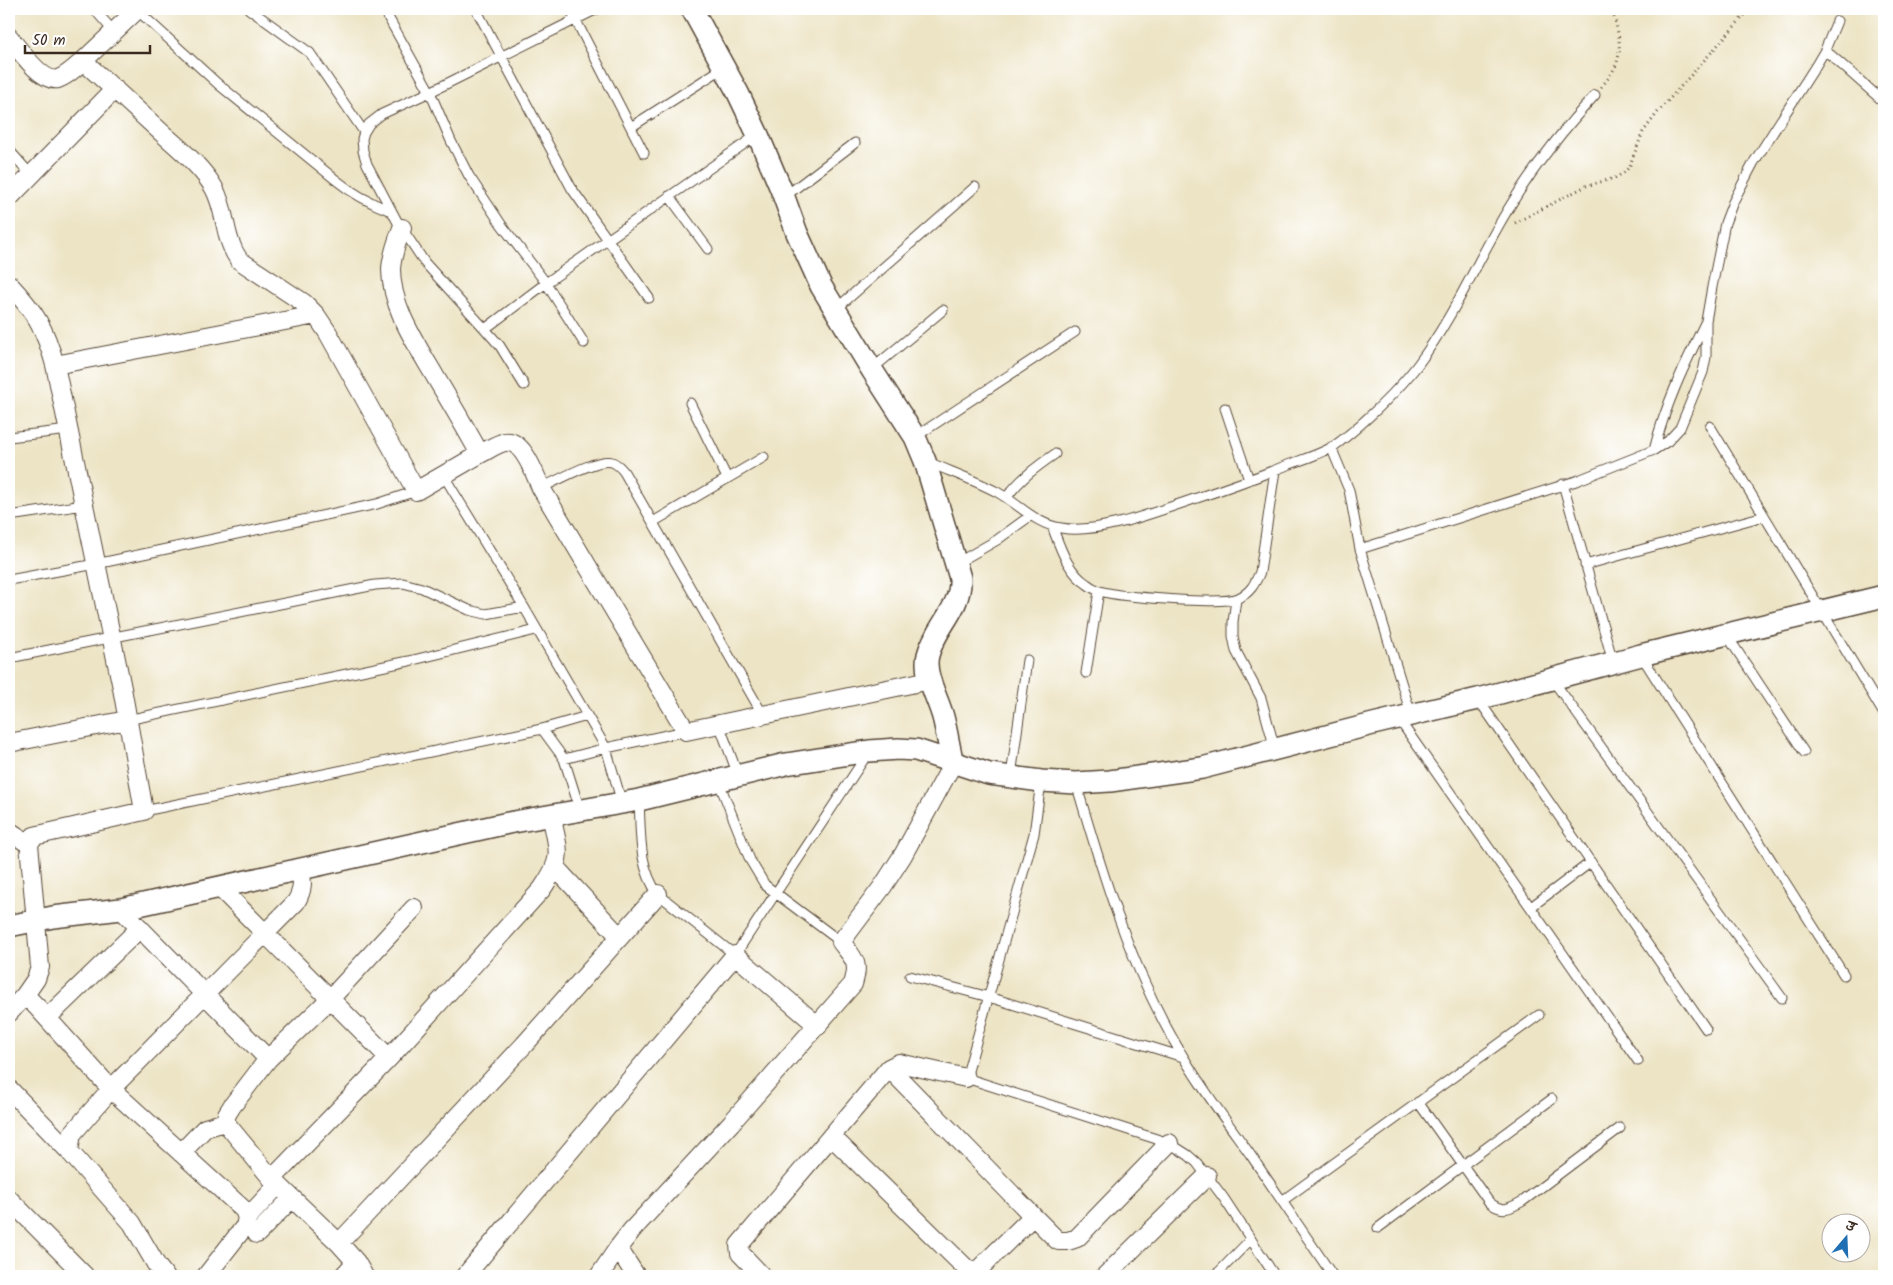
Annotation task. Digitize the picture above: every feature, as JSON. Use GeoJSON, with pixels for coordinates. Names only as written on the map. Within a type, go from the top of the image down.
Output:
{"type":"FeatureCollection","features":[{"type":"Feature","properties":{"kind":"street"},"geometry":{"type":"LineString","coordinates":[[9,37],[40,73],[48,79],[56,80],[66,75],[83,61],[137,9]]}},
{"type":"Feature","properties":{"kind":"street"},"geometry":{"type":"LineString","coordinates":[[599,1276],[632,1230],[818,1026],[853,984],[858,971],[856,961],[841,942],[883,886],[903,855],[953,763],[943,719],[926,664],[928,654],[957,600],[961,588],[957,563],[925,461],[915,437],[836,310],[810,262],[758,134],[692,9]]}},
{"type":"Feature","properties":{"kind":"street"},"geometry":{"type":"LineString","coordinates":[[83,61],[183,152],[214,188],[219,201],[227,238],[239,260],[304,303],[316,315],[328,333],[416,492],[494,446],[506,442],[515,443],[523,451],[541,488],[686,731],[930,680]]}},
{"type":"Feature","properties":{"kind":"street"},"geometry":{"type":"LineString","coordinates":[[9,198],[115,89]]}},
{"type":"Feature","properties":{"kind":"street"},"geometry":{"type":"LineString","coordinates":[[402,228],[394,251],[391,269],[394,291],[401,313],[480,454]]}},
{"type":"Feature","properties":{"kind":"street"},"geometry":{"type":"LineString","coordinates":[[9,284],[31,309],[42,326],[55,365],[144,811],[34,836],[29,844],[40,967],[36,979],[9,1013]]}},
{"type":"Feature","properties":{"kind":"street"},"geometry":{"type":"LineString","coordinates":[[55,365],[316,315]]}},
{"type":"Feature","properties":{"kind":"street"},"geometry":{"type":"LineString","coordinates":[[9,926],[35,920],[121,909],[300,869],[630,801],[786,764],[869,752],[898,749],[916,750],[989,774],[1041,781],[1076,783],[1119,780],[1202,768],[1478,699],[1613,662],[1884,596]]}},
{"type":"Feature","properties":{"kind":"street"},"geometry":{"type":"LineString","coordinates":[[9,743],[127,720]]}},
{"type":"Feature","properties":{"kind":"street"},"geometry":{"type":"LineString","coordinates":[[206,1276],[245,1226],[247,1218],[275,1182],[542,889],[556,868],[559,856],[551,816]]}},
{"type":"Feature","properties":{"kind":"street"},"geometry":{"type":"LineString","coordinates":[[10,833],[29,844]]}},
{"type":"Feature","properties":{"kind":"street"},"geometry":{"type":"LineString","coordinates":[[556,868],[620,937]]}},
{"type":"Feature","properties":{"kind":"street"},"geometry":{"type":"LineString","coordinates":[[69,1151],[72,1134],[111,1089],[296,902],[302,892],[303,882],[300,869]]}},
{"type":"Feature","properties":{"kind":"street"},"geometry":{"type":"LineString","coordinates":[[219,887],[389,1058]]}},
{"type":"Feature","properties":{"kind":"street"},"geometry":{"type":"LineString","coordinates":[[339,1243],[524,1045],[658,894]]}},
{"type":"Feature","properties":{"kind":"street"},"geometry":{"type":"LineString","coordinates":[[225,1122],[232,1106],[268,1059],[330,999],[414,908]]}},
{"type":"Feature","properties":{"kind":"street"},"geometry":{"type":"LineString","coordinates":[[121,909],[268,1059]]}},
{"type":"Feature","properties":{"kind":"street"},"geometry":{"type":"LineString","coordinates":[[47,1018],[140,928]]}},
{"type":"Feature","properties":{"kind":"street"},"geometry":{"type":"LineString","coordinates":[[465,1276],[735,955],[818,1026]]}},
{"type":"Feature","properties":{"kind":"street"},"geometry":{"type":"LineString","coordinates":[[25,995],[111,1089],[244,1210],[247,1218]]}},
{"type":"Feature","properties":{"kind":"street"},"geometry":{"type":"LineString","coordinates":[[762,1276],[740,1253],[739,1246],[889,1068],[900,1063],[966,1078]]}},
{"type":"Feature","properties":{"kind":"street"},"geometry":{"type":"LineString","coordinates":[[889,1068],[1058,1241],[1068,1241],[1077,1238],[1169,1143]]}},
{"type":"Feature","properties":{"kind":"street"},"geometry":{"type":"LineString","coordinates":[[9,1090],[69,1151],[132,1223],[157,1266],[165,1276]]}},
{"type":"Feature","properties":{"kind":"street"},"geometry":{"type":"LineString","coordinates":[[225,1122],[275,1182],[339,1243],[360,1269],[343,1276]]}},
{"type":"Feature","properties":{"kind":"street"},"geometry":{"type":"LineString","coordinates":[[181,1153],[205,1128],[225,1122]]}},
{"type":"Feature","properties":{"kind":"street"},"geometry":{"type":"LineString","coordinates":[[831,1136],[972,1276],[1033,1216]]}},
{"type":"Feature","properties":{"kind":"street"},"geometry":{"type":"LineString","coordinates":[[1105,1276],[1207,1176]]}},
{"type":"Feature","properties":{"kind":"street"},"geometry":{"type":"LineString","coordinates":[[257,1234],[292,1198]]}},
{"type":"Feature","properties":{"kind":"street"},"geometry":{"type":"LineString","coordinates":[[9,1199],[86,1276]]}},
{"type":"Feature","properties":{"kind":"street"},"geometry":{"type":"LineString","coordinates":[[618,1248],[636,1276]]}},
{"type":"Feature","properties":{"kind":"lane"},"geometry":{"type":"LineString","coordinates":[[94,9],[114,32]]}},
{"type":"Feature","properties":{"kind":"lane"},"geometry":{"type":"LineString","coordinates":[[137,9],[225,89],[336,180],[368,202],[391,211]]}},
{"type":"Feature","properties":{"kind":"lane"},"geometry":{"type":"LineString","coordinates":[[249,9],[310,53],[364,132]]}},
{"type":"Feature","properties":{"kind":"lane"},"geometry":{"type":"LineString","coordinates":[[476,9],[572,188],[649,298]]}},
{"type":"Feature","properties":{"kind":"lane"},"geometry":{"type":"LineString","coordinates":[[570,9],[644,153]]}},
{"type":"Feature","properties":{"kind":"lane"},"geometry":{"type":"LineString","coordinates":[[524,385],[500,346],[425,263],[391,211],[365,157],[362,140],[368,124],[382,114],[597,9]]}},
{"type":"Feature","properties":{"kind":"lane"},"geometry":{"type":"LineString","coordinates":[[388,17],[430,92],[451,141],[469,176],[501,224],[546,283],[584,343]]}},
{"type":"Feature","properties":{"kind":"lane"},"geometry":{"type":"LineString","coordinates":[[1360,549],[1563,484],[1576,482],[1654,450],[1668,441],[1680,428],[1703,372],[1706,357],[1706,321],[1720,246],[1732,202],[1747,174],[1825,50],[1837,21]]}},
{"type":"Feature","properties":{"kind":"lane"},"geometry":{"type":"LineString","coordinates":[[1825,50],[1884,102]]}},
{"type":"Feature","properties":{"kind":"lane"},"geometry":{"type":"LineString","coordinates":[[631,127],[724,67]]}},
{"type":"Feature","properties":{"kind":"lane"},"geometry":{"type":"LineString","coordinates":[[925,461],[986,486],[1007,498],[1030,516],[1052,526],[1072,530],[1113,524],[1250,480],[1332,447],[1358,428],[1382,405],[1419,363],[1446,321],[1508,210],[1548,150],[1595,95]]}},
{"type":"Feature","properties":{"kind":"lane"},"geometry":{"type":"LineString","coordinates":[[485,329],[546,283],[758,134]]}},
{"type":"Feature","properties":{"kind":"lane"},"geometry":{"type":"LineString","coordinates":[[784,198],[855,144]]}},
{"type":"Feature","properties":{"kind":"lane"},"geometry":{"type":"LineString","coordinates":[[9,150],[31,175]]}},
{"type":"Feature","properties":{"kind":"lane"},"geometry":{"type":"LineString","coordinates":[[836,310],[975,187]]}},
{"type":"Feature","properties":{"kind":"lane"},"geometry":{"type":"LineString","coordinates":[[669,196],[708,249]]}},
{"type":"Feature","properties":{"kind":"lane"},"geometry":{"type":"LineString","coordinates":[[872,370],[943,310]]}},
{"type":"Feature","properties":{"kind":"lane"},"geometry":{"type":"LineString","coordinates":[[1654,450],[1661,422],[1674,386],[1706,321]]}},
{"type":"Feature","properties":{"kind":"lane"},"geometry":{"type":"LineString","coordinates":[[915,437],[1075,332]]}},
{"type":"Feature","properties":{"kind":"lane"},"geometry":{"type":"LineString","coordinates":[[690,403],[727,478]]}},
{"type":"Feature","properties":{"kind":"lane"},"geometry":{"type":"LineString","coordinates":[[1225,408],[1250,480]]}},
{"type":"Feature","properties":{"kind":"lane"},"geometry":{"type":"LineString","coordinates":[[1710,426],[1884,714]]}},
{"type":"Feature","properties":{"kind":"lane"},"geometry":{"type":"LineString","coordinates":[[9,437],[68,430]]}},
{"type":"Feature","properties":{"kind":"lane"},"geometry":{"type":"LineString","coordinates":[[1332,447],[1349,490],[1360,549],[1405,716],[1531,907],[1638,1061]]}},
{"type":"Feature","properties":{"kind":"lane"},"geometry":{"type":"LineString","coordinates":[[1007,498],[1019,481],[1055,454]]}},
{"type":"Feature","properties":{"kind":"lane"},"geometry":{"type":"LineString","coordinates":[[653,522],[764,457]]}},
{"type":"Feature","properties":{"kind":"lane"},"geometry":{"type":"LineString","coordinates":[[541,488],[593,464],[613,463],[624,472],[763,715]]}},
{"type":"Feature","properties":{"kind":"lane"},"geometry":{"type":"LineString","coordinates":[[1052,526],[1068,565],[1086,583],[1099,591],[1113,594],[1191,600],[1236,599],[1246,594],[1255,584],[1260,572],[1275,470]]}},
{"type":"Feature","properties":{"kind":"lane"},"geometry":{"type":"LineString","coordinates":[[444,476],[524,607],[606,748],[630,801],[644,869],[650,882],[658,894],[735,955],[869,752]]}},
{"type":"Feature","properties":{"kind":"lane"},"geometry":{"type":"LineString","coordinates":[[1563,484],[1613,662]]}},
{"type":"Feature","properties":{"kind":"lane"},"geometry":{"type":"LineString","coordinates":[[9,580],[96,564],[377,504],[416,492]]}},
{"type":"Feature","properties":{"kind":"lane"},"geometry":{"type":"LineString","coordinates":[[9,516],[84,505]]}},
{"type":"Feature","properties":{"kind":"lane"},"geometry":{"type":"LineString","coordinates":[[957,563],[997,540],[1030,516]]}},
{"type":"Feature","properties":{"kind":"lane"},"geometry":{"type":"LineString","coordinates":[[1585,565],[1764,516]]}},
{"type":"Feature","properties":{"kind":"lane"},"geometry":{"type":"LineString","coordinates":[[9,658],[375,585],[403,583],[422,588],[469,610],[486,614],[524,607]]}},
{"type":"Feature","properties":{"kind":"lane"},"geometry":{"type":"LineString","coordinates":[[1086,672],[1099,591]]}},
{"type":"Feature","properties":{"kind":"lane"},"geometry":{"type":"LineString","coordinates":[[1236,599],[1233,622],[1236,652],[1261,698],[1274,749]]}},
{"type":"Feature","properties":{"kind":"lane"},"geometry":{"type":"LineString","coordinates":[[127,720],[410,661],[536,630]]}},
{"type":"Feature","properties":{"kind":"lane"},"geometry":{"type":"LineString","coordinates":[[1726,634],[1804,752]]}},
{"type":"Feature","properties":{"kind":"lane"},"geometry":{"type":"LineString","coordinates":[[1641,655],[1844,975]]}},
{"type":"Feature","properties":{"kind":"lane"},"geometry":{"type":"LineString","coordinates":[[1010,777],[1027,660]]}},
{"type":"Feature","properties":{"kind":"lane"},"geometry":{"type":"LineString","coordinates":[[1552,678],[1782,998]]}},
{"type":"Feature","properties":{"kind":"lane"},"geometry":{"type":"LineString","coordinates":[[1478,699],[1706,1029]]}},
{"type":"Feature","properties":{"kind":"lane"},"geometry":{"type":"LineString","coordinates":[[144,811],[542,729],[587,716]]}},
{"type":"Feature","properties":{"kind":"lane"},"geometry":{"type":"LineString","coordinates":[[719,724],[728,777],[750,860],[765,885],[841,942]]}},
{"type":"Feature","properties":{"kind":"lane"},"geometry":{"type":"LineString","coordinates":[[542,729],[564,759],[580,810]]}},
{"type":"Feature","properties":{"kind":"lane"},"geometry":{"type":"LineString","coordinates":[[564,759],[686,731]]}},
{"type":"Feature","properties":{"kind":"lane"},"geometry":{"type":"LineString","coordinates":[[1041,781],[1034,834],[966,1078],[1169,1143],[1188,1155],[1207,1176],[1275,1276]]}},
{"type":"Feature","properties":{"kind":"lane"},"geometry":{"type":"LineString","coordinates":[[1076,783],[1103,876],[1133,958],[1172,1039],[1193,1075],[1333,1276]]}},
{"type":"Feature","properties":{"kind":"lane"},"geometry":{"type":"LineString","coordinates":[[1531,907],[1591,862]]}},
{"type":"Feature","properties":{"kind":"lane"},"geometry":{"type":"LineString","coordinates":[[910,976],[989,997],[1183,1057]]}},
{"type":"Feature","properties":{"kind":"lane"},"geometry":{"type":"LineString","coordinates":[[1282,1201],[1539,1014]]}},
{"type":"Feature","properties":{"kind":"lane"},"geometry":{"type":"LineString","coordinates":[[1378,1228],[1552,1100]]}},
{"type":"Feature","properties":{"kind":"lane"},"geometry":{"type":"LineString","coordinates":[[1418,1102],[1489,1202],[1496,1208],[1502,1209],[1512,1208],[1523,1201],[1620,1128]]}},
{"type":"Feature","properties":{"kind":"lane"},"geometry":{"type":"LineString","coordinates":[[1215,1276],[1251,1239]]}},
{"type":"Feature","properties":{"kind":"path"},"geometry":{"type":"LineString","coordinates":[[1595,95],[1613,73],[1619,55],[1619,43],[1612,9]]}},
{"type":"Feature","properties":{"kind":"path"},"geometry":{"type":"LineString","coordinates":[[1492,236],[1586,186],[1615,178],[1625,172],[1629,167],[1643,132],[1658,112],[1750,9]]}}]}
